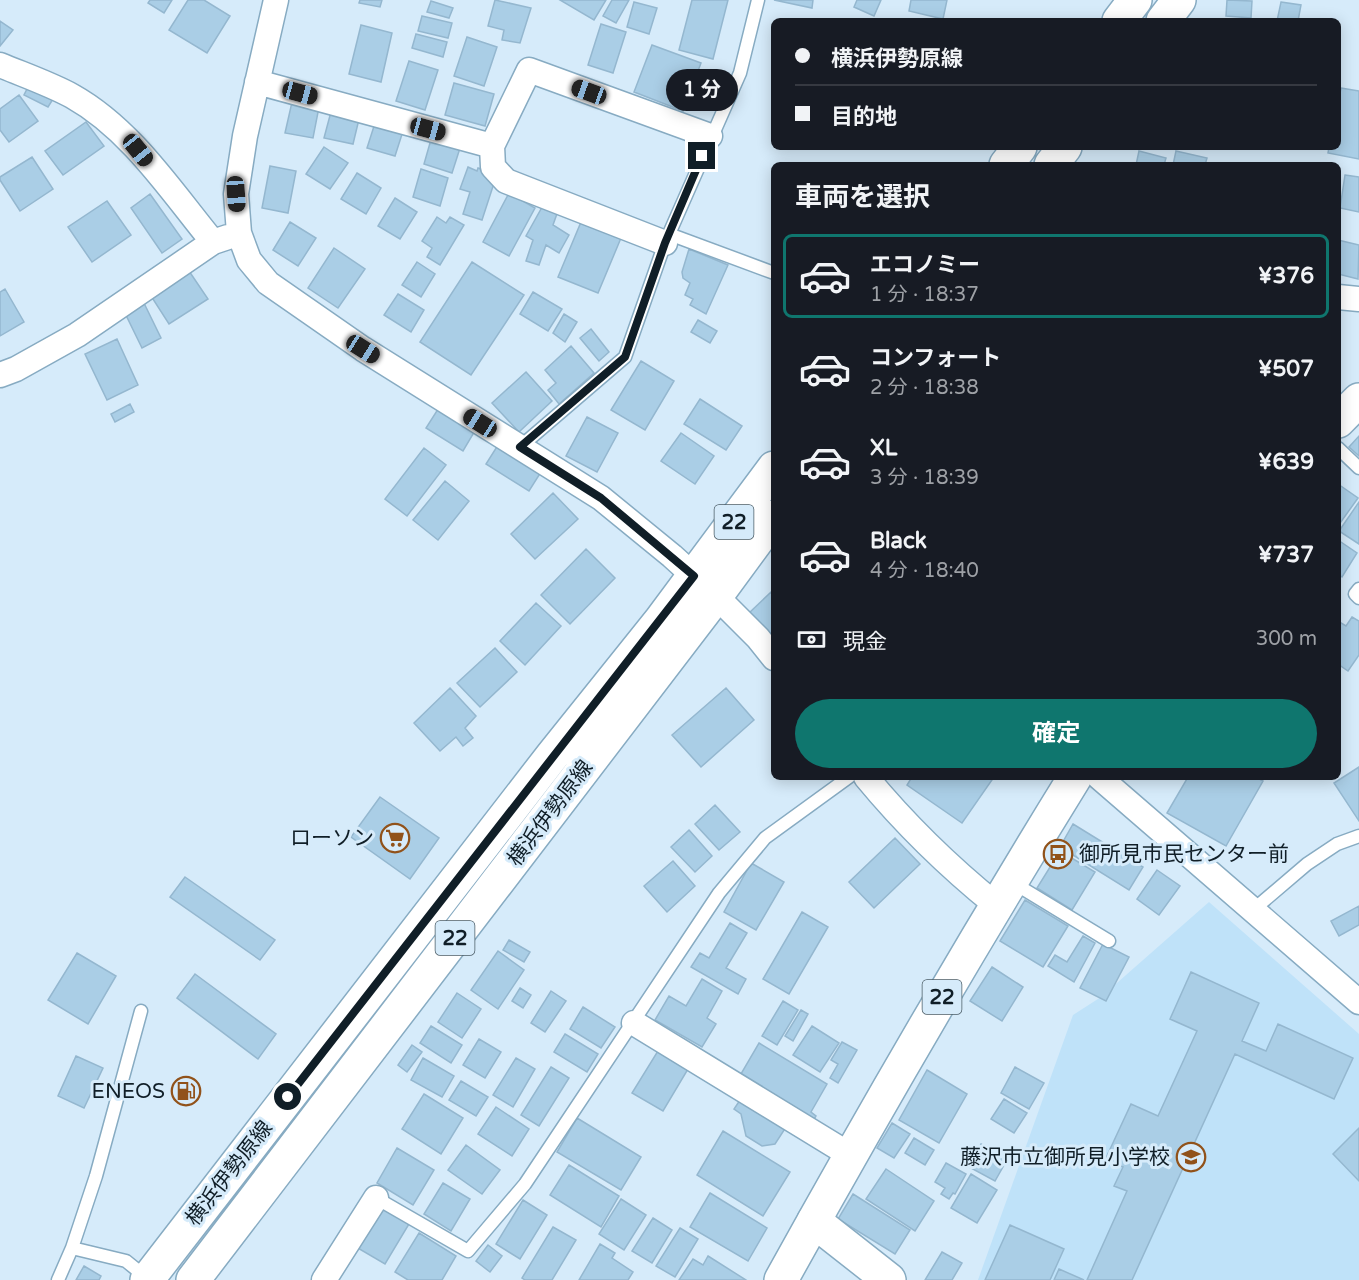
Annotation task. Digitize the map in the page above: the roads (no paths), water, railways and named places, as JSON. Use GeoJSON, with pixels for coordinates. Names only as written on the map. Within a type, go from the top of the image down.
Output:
{"type":"FeatureCollection","features":[{"type":"Feature","properties":{"kind":"main road"},"geometry":{"type":"LineString","coordinates":[[1121,18],[1135,0]]}},
{"type":"Feature","properties":{"kind":"main road"},"geometry":{"type":"LineString","coordinates":[[1165,18],[1179,0]]}},
{"type":"Feature","properties":{"kind":"main road"},"geometry":{"type":"LineString","coordinates":[[1008,162],[1018,150]]}},
{"type":"Feature","properties":{"kind":"main road"},"geometry":{"type":"LineString","coordinates":[[1053,162],[1063,150]]}},
{"type":"Feature","properties":{"kind":"main road"},"geometry":{"type":"LineString","coordinates":[[1341,418],[1359,400]]}},
{"type":"Feature","properties":{"kind":"main road","name":"横浜伊勢原線"},"geometry":{"type":"LineString","coordinates":[[202,1275],[705,586],[771,473]]}},
{"type":"Feature","properties":{"kind":"main road","name":"横浜伊勢原線"},"geometry":{"type":"LineString","coordinates":[[147,1279],[538,774],[705,586],[771,520]]}},
{"type":"Feature","properties":{"kind":"main road","name":"22"},"geometry":{"type":"LineString","coordinates":[[781,1280],[850,1155],[1003,893],[1073,780]]}},
{"type":"Feature","properties":{"kind":"main road"},"geometry":{"type":"LineString","coordinates":[[814,1221],[889,1280]]}},
{"type":"Feature","properties":{"kind":"street"},"geometry":{"type":"LineString","coordinates":[[276,0],[244,136],[236,194],[238,233],[249,260],[268,283],[363,349],[601,498],[705,586],[758,638],[771,654]]}},
{"type":"Feature","properties":{"kind":"street"},"geometry":{"type":"LineString","coordinates":[[0,65],[72,96],[107,120],[138,150],[213,242]]}},
{"type":"Feature","properties":{"kind":"street"},"geometry":{"type":"LineString","coordinates":[[667,238],[506,182],[493,167],[492,146],[529,70],[710,136]]}},
{"type":"Feature","properties":{"kind":"street"},"geometry":{"type":"LineString","coordinates":[[257,82],[492,146]]}},
{"type":"Feature","properties":{"kind":"street"},"geometry":{"type":"LineString","coordinates":[[0,375],[16,369],[77,335],[213,242],[238,233]]}},
{"type":"Feature","properties":{"kind":"street"},"geometry":{"type":"LineString","coordinates":[[1341,297],[1359,299]]}},
{"type":"Feature","properties":{"kind":"street"},"geometry":{"type":"LineString","coordinates":[[868,780],[884,799],[965,880],[1003,893]]}},
{"type":"Feature","properties":{"kind":"street"},"geometry":{"type":"LineString","coordinates":[[1102,780],[1359,1002]]}},
{"type":"Feature","properties":{"kind":"street"},"geometry":{"type":"LineString","coordinates":[[634,1023],[850,1155]]}},
{"type":"Feature","properties":{"kind":"street"},"geometry":{"type":"LineString","coordinates":[[324,1280],[376,1198]]}},
{"type":"Feature","properties":{"kind":"lane"},"geometry":{"type":"LineString","coordinates":[[520,447],[625,357],[667,238],[710,136],[740,73],[758,0]]}},
{"type":"Feature","properties":{"kind":"lane"},"geometry":{"type":"LineString","coordinates":[[667,238],[771,272]]}},
{"type":"Feature","properties":{"kind":"lane"},"geometry":{"type":"LineString","coordinates":[[1341,451],[1359,468]]}},
{"type":"Feature","properties":{"kind":"lane"},"geometry":{"type":"LineString","coordinates":[[1359,589],[1355,594],[1359,598]]}},
{"type":"Feature","properties":{"kind":"lane"},"geometry":{"type":"LineString","coordinates":[[376,1198],[468,1251],[525,1184],[740,866],[765,838],[845,780]]}},
{"type":"Feature","properties":{"kind":"lane"},"geometry":{"type":"LineString","coordinates":[[1253,910],[1307,864],[1337,844],[1359,836]]}},
{"type":"Feature","properties":{"kind":"lane"},"geometry":{"type":"LineString","coordinates":[[1003,893],[1109,941]]}},
{"type":"Feature","properties":{"kind":"lane"},"geometry":{"type":"LineString","coordinates":[[58,1280],[72,1248],[96,1176],[141,1011]]}},
{"type":"Feature","properties":{"kind":"lane"},"geometry":{"type":"LineString","coordinates":[[72,1248],[126,1261],[147,1279]]}},
{"type":"Feature","properties":{"kind":"place","name":"ローソン"},"geometry":{"type":"Point","coordinates":[395,838]}},
{"type":"Feature","properties":{"kind":"place","name":"御所見市民センター前"},"geometry":{"type":"Point","coordinates":[1058,854]}},
{"type":"Feature","properties":{"kind":"place","name":"ENEOS"},"geometry":{"type":"Point","coordinates":[186,1091]}},
{"type":"Feature","properties":{"kind":"place","name":"藤沢市立御所見小学校"},"geometry":{"type":"Point","coordinates":[1191,1157]}}]}
